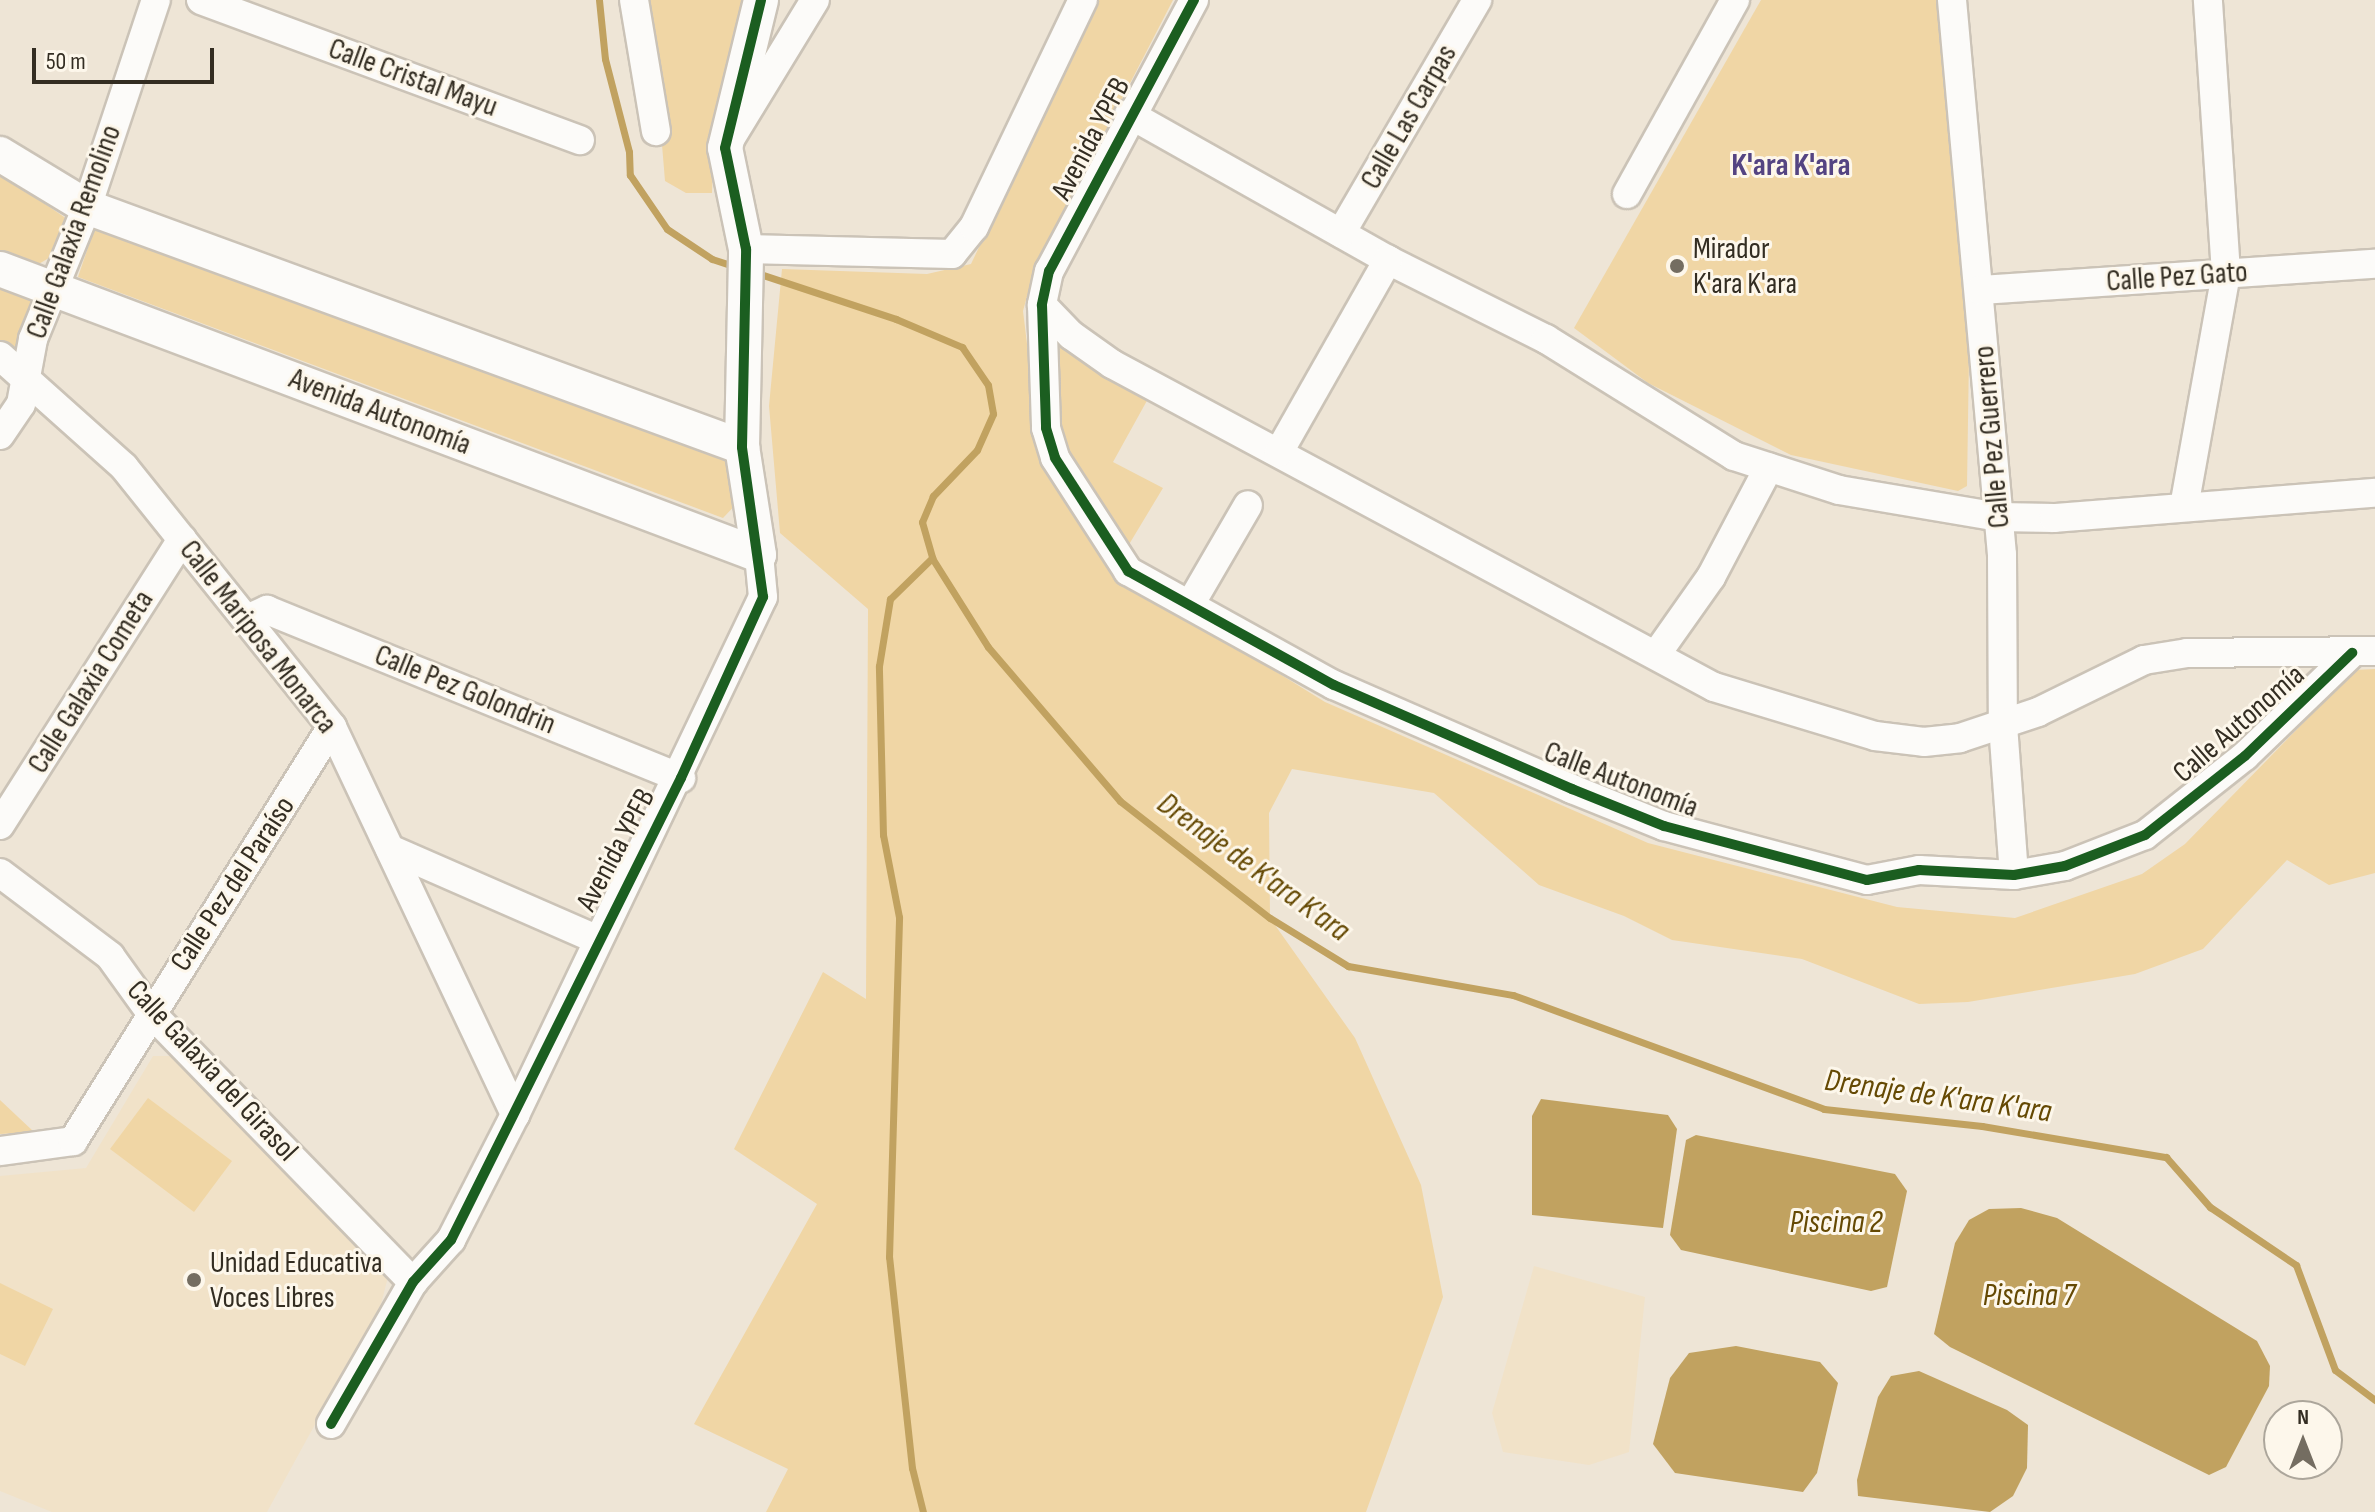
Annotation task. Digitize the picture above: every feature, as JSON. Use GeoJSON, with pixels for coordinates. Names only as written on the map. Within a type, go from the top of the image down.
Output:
{"type":"FeatureCollection","features":[{"type":"Feature","properties":{"kind":"street","name":"Calle Galaxia Remolino"},"geometry":{"type":"LineString","coordinates":[[0,435],[21,404],[24,374],[87,207],[156,0]]}},
{"type":"Feature","properties":{"kind":"street","name":"Calle Cristal Mayu"},"geometry":{"type":"LineString","coordinates":[[201,0],[580,140]]}},
{"type":"Feature","properties":{"kind":"street"},"geometry":{"type":"LineString","coordinates":[[634,0],[656,131]]}},
{"type":"Feature","properties":{"kind":"street"},"geometry":{"type":"LineString","coordinates":[[725,148],[761,0]]}},
{"type":"Feature","properties":{"kind":"street"},"geometry":{"type":"LineString","coordinates":[[725,148],[815,0]]}},
{"type":"Feature","properties":{"kind":"street"},"geometry":{"type":"LineString","coordinates":[[746,265],[952,254],[974,227],[1083,0]]}},
{"type":"Feature","properties":{"kind":"street","name":"Avenida YPFB"},"geometry":{"type":"LineString","coordinates":[[1042,305],[1049,271],[1129,114],[1194,0]]}},
{"type":"Feature","properties":{"kind":"street","name":"Calle Las Carpas"},"geometry":{"type":"LineString","coordinates":[[1341,233],[1477,0]]}},
{"type":"Feature","properties":{"kind":"street"},"geometry":{"type":"LineString","coordinates":[[1627,194],[1735,0]]}},
{"type":"Feature","properties":{"kind":"street","name":"Calle Pez Guerrero"},"geometry":{"type":"LineString","coordinates":[[1952,0],[1999,517],[2003,725],[2014,875]]}},
{"type":"Feature","properties":{"kind":"street"},"geometry":{"type":"LineString","coordinates":[[2184,507],[2226,273],[2208,0]]}},
{"type":"Feature","properties":{"kind":"street"},"geometry":{"type":"LineString","coordinates":[[1129,114],[1388,260],[1546,339],[1734,456],[1839,490],[1999,517],[2375,493]]}},
{"type":"Feature","properties":{"kind":"street","name":"Avenida YPFB"},"geometry":{"type":"LineString","coordinates":[[331,1424],[413,1282],[451,1240],[515,1115],[596,939],[681,778],[763,597],[742,447],[746,265],[725,148]]}},
{"type":"Feature","properties":{"kind":"street"},"geometry":{"type":"LineString","coordinates":[[0,154],[87,207],[742,447]]}},
{"type":"Feature","properties":{"kind":"street"},"geometry":{"type":"LineString","coordinates":[[1279,452],[1388,260]]}},
{"type":"Feature","properties":{"kind":"street","name":"Calle Pez Gato"},"geometry":{"type":"LineString","coordinates":[[1980,290],[2375,264]]}},
{"type":"Feature","properties":{"kind":"street","name":"Avenida Autonomía"},"geometry":{"type":"LineString","coordinates":[[0,269],[759,555]]}},
{"type":"Feature","properties":{"kind":"street"},"geometry":{"type":"LineString","coordinates":[[1042,305],[1071,335],[1112,364],[1658,652],[1714,687],[1875,736],[1924,742],[1960,738],[2003,725],[2144,660],[2187,653],[2363,652]]}},
{"type":"Feature","properties":{"kind":"street","name":"Calle Autonomía"},"geometry":{"type":"LineString","coordinates":[[1042,305],[1046,428],[1055,458],[1128,571],[1379,707],[1664,826],[1867,880],[1919,870],[2014,875],[2065,866],[2145,835],[2245,756],[2363,652]]}},
{"type":"Feature","properties":{"kind":"street","name":"Calle Mariposa Monarca"},"geometry":{"type":"LineString","coordinates":[[0,356],[24,374],[124,467],[249,618],[332,727],[515,1115]]}},
{"type":"Feature","properties":{"kind":"street"},"geometry":{"type":"LineString","coordinates":[[1658,652],[1711,577],[1769,467]]}},
{"type":"Feature","properties":{"kind":"street"},"geometry":{"type":"LineString","coordinates":[[1191,603],[1248,505]]}},
{"type":"Feature","properties":{"kind":"street","name":"Calle Galaxia Cometa"},"geometry":{"type":"LineString","coordinates":[[0,825],[182,539]]}},
{"type":"Feature","properties":{"kind":"street","name":"Calle Pez Golondrin"},"geometry":{"type":"LineString","coordinates":[[249,618],[267,610],[681,778]]}},
{"type":"Feature","properties":{"kind":"street","name":"Calle Pez del Paraíso"},"geometry":{"type":"LineString","coordinates":[[0,1151],[73,1141],[332,727]]}},
{"type":"Feature","properties":{"kind":"street"},"geometry":{"type":"LineString","coordinates":[[390,849],[596,939]]}},
{"type":"Feature","properties":{"kind":"street","name":"Calle Galaxia del Girasol"},"geometry":{"type":"LineString","coordinates":[[0,873],[110,956],[151,1013],[413,1282]]}},
{"type":"Feature","properties":{"kind":"shaded area"},"geometry":{"type":"Polygon","coordinates":[[[650,0],[748,0],[714,138],[712,193],[686,193],[665,181],[650,0]]]}},
{"type":"Feature","properties":{"kind":"shaded area"},"geometry":{"type":"Polygon","coordinates":[[[1097,0],[1173,0],[1035,267],[1023,311],[1028,352],[1060,330],[1149,397],[1113,462],[1163,488],[1113,571],[1325,702],[1648,843],[1897,907],[2015,918],[2142,874],[2185,844],[2355,670],[2375,669],[2375,873],[2329,885],[2287,860],[2203,949],[2135,974],[1968,1002],[1919,1004],[1802,959],[1672,940],[1624,916],[1539,885],[1434,793],[1292,769],[1269,813],[1270,918],[1355,1038],[1421,1185],[1443,1297],[1366,1512],[766,1512],[788,1469],[694,1424],[817,1204],[734,1149],[823,972],[866,999],[868,609],[780,533],[769,406],[782,269],[927,274],[971,264],[1097,0]]]}},
{"type":"Feature","properties":{"kind":"shaded area"},"geometry":{"type":"Polygon","coordinates":[[[1761,0],[1942,0],[1969,354],[1967,486],[1958,491],[1791,455],[1648,383],[1574,328],[1761,0]]]}},
{"type":"Feature","properties":{"kind":"shaded area"},"geometry":{"type":"Polygon","coordinates":[[[0,173],[67,219],[54,255],[37,265],[0,250],[0,173]]]}},
{"type":"Feature","properties":{"kind":"shaded area"},"geometry":{"type":"Polygon","coordinates":[[[95,227],[738,464],[742,498],[723,518],[78,277],[95,227]]]}},
{"type":"Feature","properties":{"kind":"shaded area"},"geometry":{"type":"Polygon","coordinates":[[[0,289],[32,301],[13,355],[0,345],[0,289]]]}},
{"type":"Feature","properties":{"kind":"shaded area","name":"Unidad Educativa Voces Libres"},"geometry":{"type":"Polygon","coordinates":[[[153,1056],[172,1056],[389,1273],[381,1304],[267,1512],[52,1512],[0,1491],[0,1176],[86,1168],[153,1056]]]}},
{"type":"Feature","properties":{"kind":"shaded area"},"geometry":{"type":"Polygon","coordinates":[[[148,1098],[232,1161],[194,1212],[110,1149],[148,1098]]]}},
{"type":"Feature","properties":{"kind":"shaded area"},"geometry":{"type":"Polygon","coordinates":[[[0,1100],[34,1132],[0,1134],[0,1100]]]}},
{"type":"Feature","properties":{"kind":"shaded area"},"geometry":{"type":"Polygon","coordinates":[[[1534,1266],[1645,1297],[1629,1452],[1589,1465],[1503,1452],[1492,1413],[1534,1266]]]}},
{"type":"Feature","properties":{"kind":"shaded area"},"geometry":{"type":"Polygon","coordinates":[[[0,1283],[53,1309],[25,1366],[0,1354],[0,1283]]]}},
{"type":"Feature","properties":{"kind":"water"},"geometry":{"type":"Polygon","coordinates":[[[1541,1099],[1668,1115],[1677,1129],[1663,1228],[1532,1215],[1532,1116],[1541,1099]]]}},
{"type":"Feature","properties":{"kind":"water","name":"Piscina 2"},"geometry":{"type":"Polygon","coordinates":[[[1696,1135],[1895,1174],[1907,1191],[1887,1287],[1871,1291],[1681,1250],[1670,1235],[1686,1140],[1696,1135]]]}},
{"type":"Feature","properties":{"kind":"water","name":"Piscina 7"},"geometry":{"type":"Polygon","coordinates":[[[2021,1208],[2057,1218],[2257,1341],[2270,1366],[2269,1386],[2226,1467],[2209,1475],[1950,1347],[1934,1334],[1955,1243],[1969,1220],[1989,1209],[2021,1208]]]}},
{"type":"Feature","properties":{"kind":"water"},"geometry":{"type":"Polygon","coordinates":[[[1736,1346],[1820,1362],[1838,1383],[1817,1473],[1803,1492],[1675,1473],[1653,1444],[1670,1378],[1689,1353],[1736,1346]]]}},
{"type":"Feature","properties":{"kind":"water"},"geometry":{"type":"Polygon","coordinates":[[[1919,1371],[2007,1410],[2028,1425],[2027,1468],[2013,1496],[1990,1512],[1858,1496],[1857,1480],[1878,1397],[1891,1376],[1919,1371]]]}},
{"type":"Feature","properties":{"kind":"waterway","name":"Drenaje de K'ara K'ara"},"geometry":{"type":"LineString","coordinates":[[599,0],[605,59],[629,152],[630,175],[667,229],[712,259],[734,266]]}},
{"type":"Feature","properties":{"kind":"waterway","name":"Drenaje de K'ara K'ara"},"geometry":{"type":"LineString","coordinates":[[754,272],[896,319],[962,347],[988,385],[993,414],[977,450],[933,496],[922,522],[932,558],[988,647],[1120,801],[1270,918],[1348,966],[1513,995],[1824,1109],[1982,1126],[2166,1157],[2210,1207],[2296,1265],[2335,1370],[2375,1400]]}},
{"type":"Feature","properties":{"kind":"waterway"},"geometry":{"type":"LineString","coordinates":[[923,1512],[912,1468],[889,1257],[899,917],[883,835],[879,666],[890,599],[932,558]]}},
{"type":"Feature","properties":{"kind":"cycle path"},"geometry":{"type":"LineString","coordinates":[[331,1424],[413,1282],[451,1240],[681,778],[763,597],[742,447],[746,249],[725,148],[761,0]]}},
{"type":"Feature","properties":{"kind":"cycle path"},"geometry":{"type":"LineString","coordinates":[[1194,0],[1049,271],[1042,305],[1046,428],[1055,458],[1128,571],[1334,685],[1572,789],[1664,826],[1867,880],[1919,870],[2014,875],[2065,866],[2145,835],[2245,756],[2352,653]]}},
{"type":"Feature","properties":{"kind":"place","name":"Mirador K'ara K'ara"},"geometry":{"type":"Point","coordinates":[1677,266]}},
{"type":"Feature","properties":{"kind":"place","name":"Unidad Educativa Voces Libres"},"geometry":{"type":"Point","coordinates":[194,1280]}},
{"type":"Feature","properties":{"kind":"district","name":"K'ara K'ara"},"geometry":{"type":"Point","coordinates":[1791,166]}}]}
